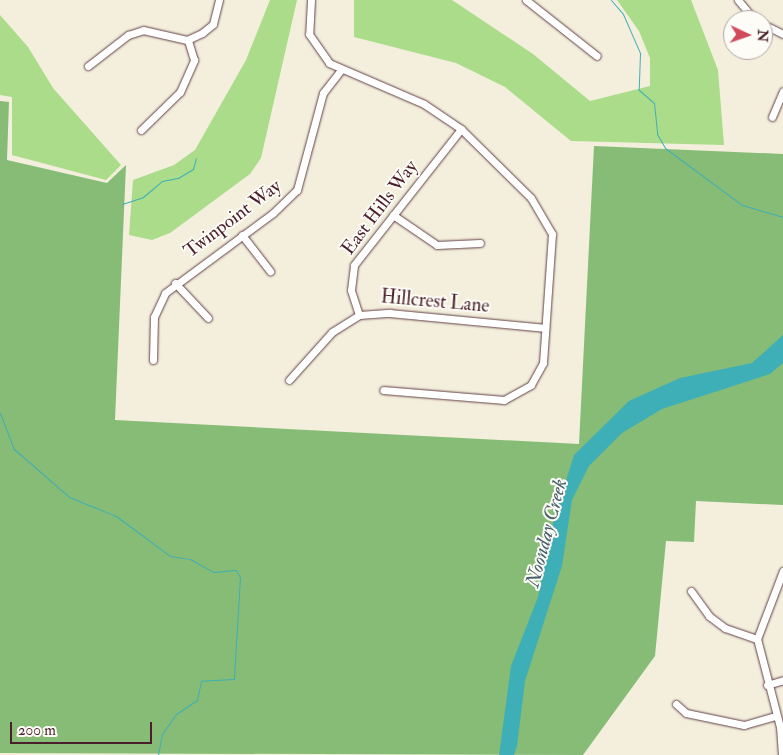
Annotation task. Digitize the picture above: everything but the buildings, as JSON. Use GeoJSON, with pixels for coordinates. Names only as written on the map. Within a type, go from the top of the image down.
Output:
{"type":"FeatureCollection","features":[{"type":"Feature","properties":{"kind":"street"},"geometry":{"type":"LineString","coordinates":[[88,66],[128,35],[143,30],[188,40],[213,24],[219,0]]}},
{"type":"Feature","properties":{"kind":"street"},"geometry":{"type":"LineString","coordinates":[[310,0],[309,34],[324,58],[340,71],[424,104],[461,129],[489,152],[550,225],[552,245],[546,328],[540,372],[514,397],[474,400],[383,390]]}},
{"type":"Feature","properties":{"kind":"street"},"geometry":{"type":"LineString","coordinates":[[526,0],[597,56]]}},
{"type":"Feature","properties":{"kind":"street"},"geometry":{"type":"LineString","coordinates":[[738,0],[746,10]]}},
{"type":"Feature","properties":{"kind":"street"},"geometry":{"type":"LineString","coordinates":[[141,130],[180,92],[194,60],[188,40]]}},
{"type":"Feature","properties":{"kind":"street","name":"Twinpoint Way"},"geometry":{"type":"LineString","coordinates":[[153,360],[155,310],[175,283],[242,235],[297,190],[322,94],[340,71]]}},
{"type":"Feature","properties":{"kind":"street"},"geometry":{"type":"LineString","coordinates":[[772,116],[783,91]]}},
{"type":"Feature","properties":{"kind":"street","name":"East Hills Way"},"geometry":{"type":"LineString","coordinates":[[359,315],[351,290],[354,265],[461,129]]}},
{"type":"Feature","properties":{"kind":"street"},"geometry":{"type":"LineString","coordinates":[[393,215],[437,245],[480,243]]}},
{"type":"Feature","properties":{"kind":"street"},"geometry":{"type":"LineString","coordinates":[[242,235],[270,272]]}},
{"type":"Feature","properties":{"kind":"street"},"geometry":{"type":"LineString","coordinates":[[175,283],[208,318]]}},
{"type":"Feature","properties":{"kind":"street","name":"Hillcrest Lane"},"geometry":{"type":"LineString","coordinates":[[289,380],[332,332],[359,315],[390,313],[546,328]]}},
{"type":"Feature","properties":{"kind":"street"},"geometry":{"type":"LineString","coordinates":[[782,755],[776,716],[757,638],[783,571]]}},
{"type":"Feature","properties":{"kind":"street"},"geometry":{"type":"LineString","coordinates":[[692,591],[709,616],[725,628],[757,638]]}},
{"type":"Feature","properties":{"kind":"street"},"geometry":{"type":"LineString","coordinates":[[767,685],[783,680]]}},
{"type":"Feature","properties":{"kind":"street"},"geometry":{"type":"LineString","coordinates":[[676,704],[686,714],[744,726],[776,716]]}},
{"type":"Feature","properties":{"kind":"green space"},"geometry":{"type":"Polygon","coordinates":[[[270,0],[297,0],[261,158],[250,174],[170,233],[152,240],[129,235],[133,180],[174,165],[195,150],[246,60],[270,0]]]}},
{"type":"Feature","properties":{"kind":"green space"},"geometry":{"type":"Polygon","coordinates":[[[354,0],[452,0],[533,54],[590,101],[650,86],[650,58],[639,31],[617,0],[691,0],[718,70],[724,145],[571,141],[505,87],[456,63],[354,37],[354,0]]]}},
{"type":"Feature","properties":{"kind":"green space"},"geometry":{"type":"Polygon","coordinates":[[[0,15],[28,47],[53,88],[121,165],[106,180],[12,155],[12,97],[0,95],[0,15]]]}},
{"type":"Feature","properties":{"kind":"green space"},"geometry":{"type":"Polygon","coordinates":[[[0,101],[9,102],[7,160],[107,183],[126,165],[115,420],[579,444],[594,146],[783,154],[783,505],[696,501],[694,542],[666,541],[655,656],[583,755],[0,753],[0,101]]]}},
{"type":"Feature","properties":{"kind":"water"},"geometry":{"type":"Polygon","coordinates":[[[783,335],[783,363],[770,374],[662,409],[622,433],[589,466],[572,500],[562,566],[525,681],[517,746],[514,755],[499,755],[511,666],[538,597],[553,522],[574,455],[629,401],[680,378],[752,363],[783,335]]]}},
{"type":"Feature","properties":{"kind":"waterway"},"geometry":{"type":"LineString","coordinates":[[611,0],[623,14],[640,53],[639,90],[654,103],[657,134],[665,148],[742,205],[783,217]]}},
{"type":"Feature","properties":{"kind":"waterway"},"geometry":{"type":"LineString","coordinates":[[122,204],[143,197],[162,181],[178,178],[193,169],[196,158]]}},
{"type":"Feature","properties":{"kind":"waterway","name":"Noonday Creek"},"geometry":{"type":"LineString","coordinates":[[0,413],[14,449],[69,497],[116,516],[170,556],[190,559],[213,572],[236,570],[240,577],[234,679],[201,681],[197,700],[176,714],[162,734],[158,755]]}}]}
